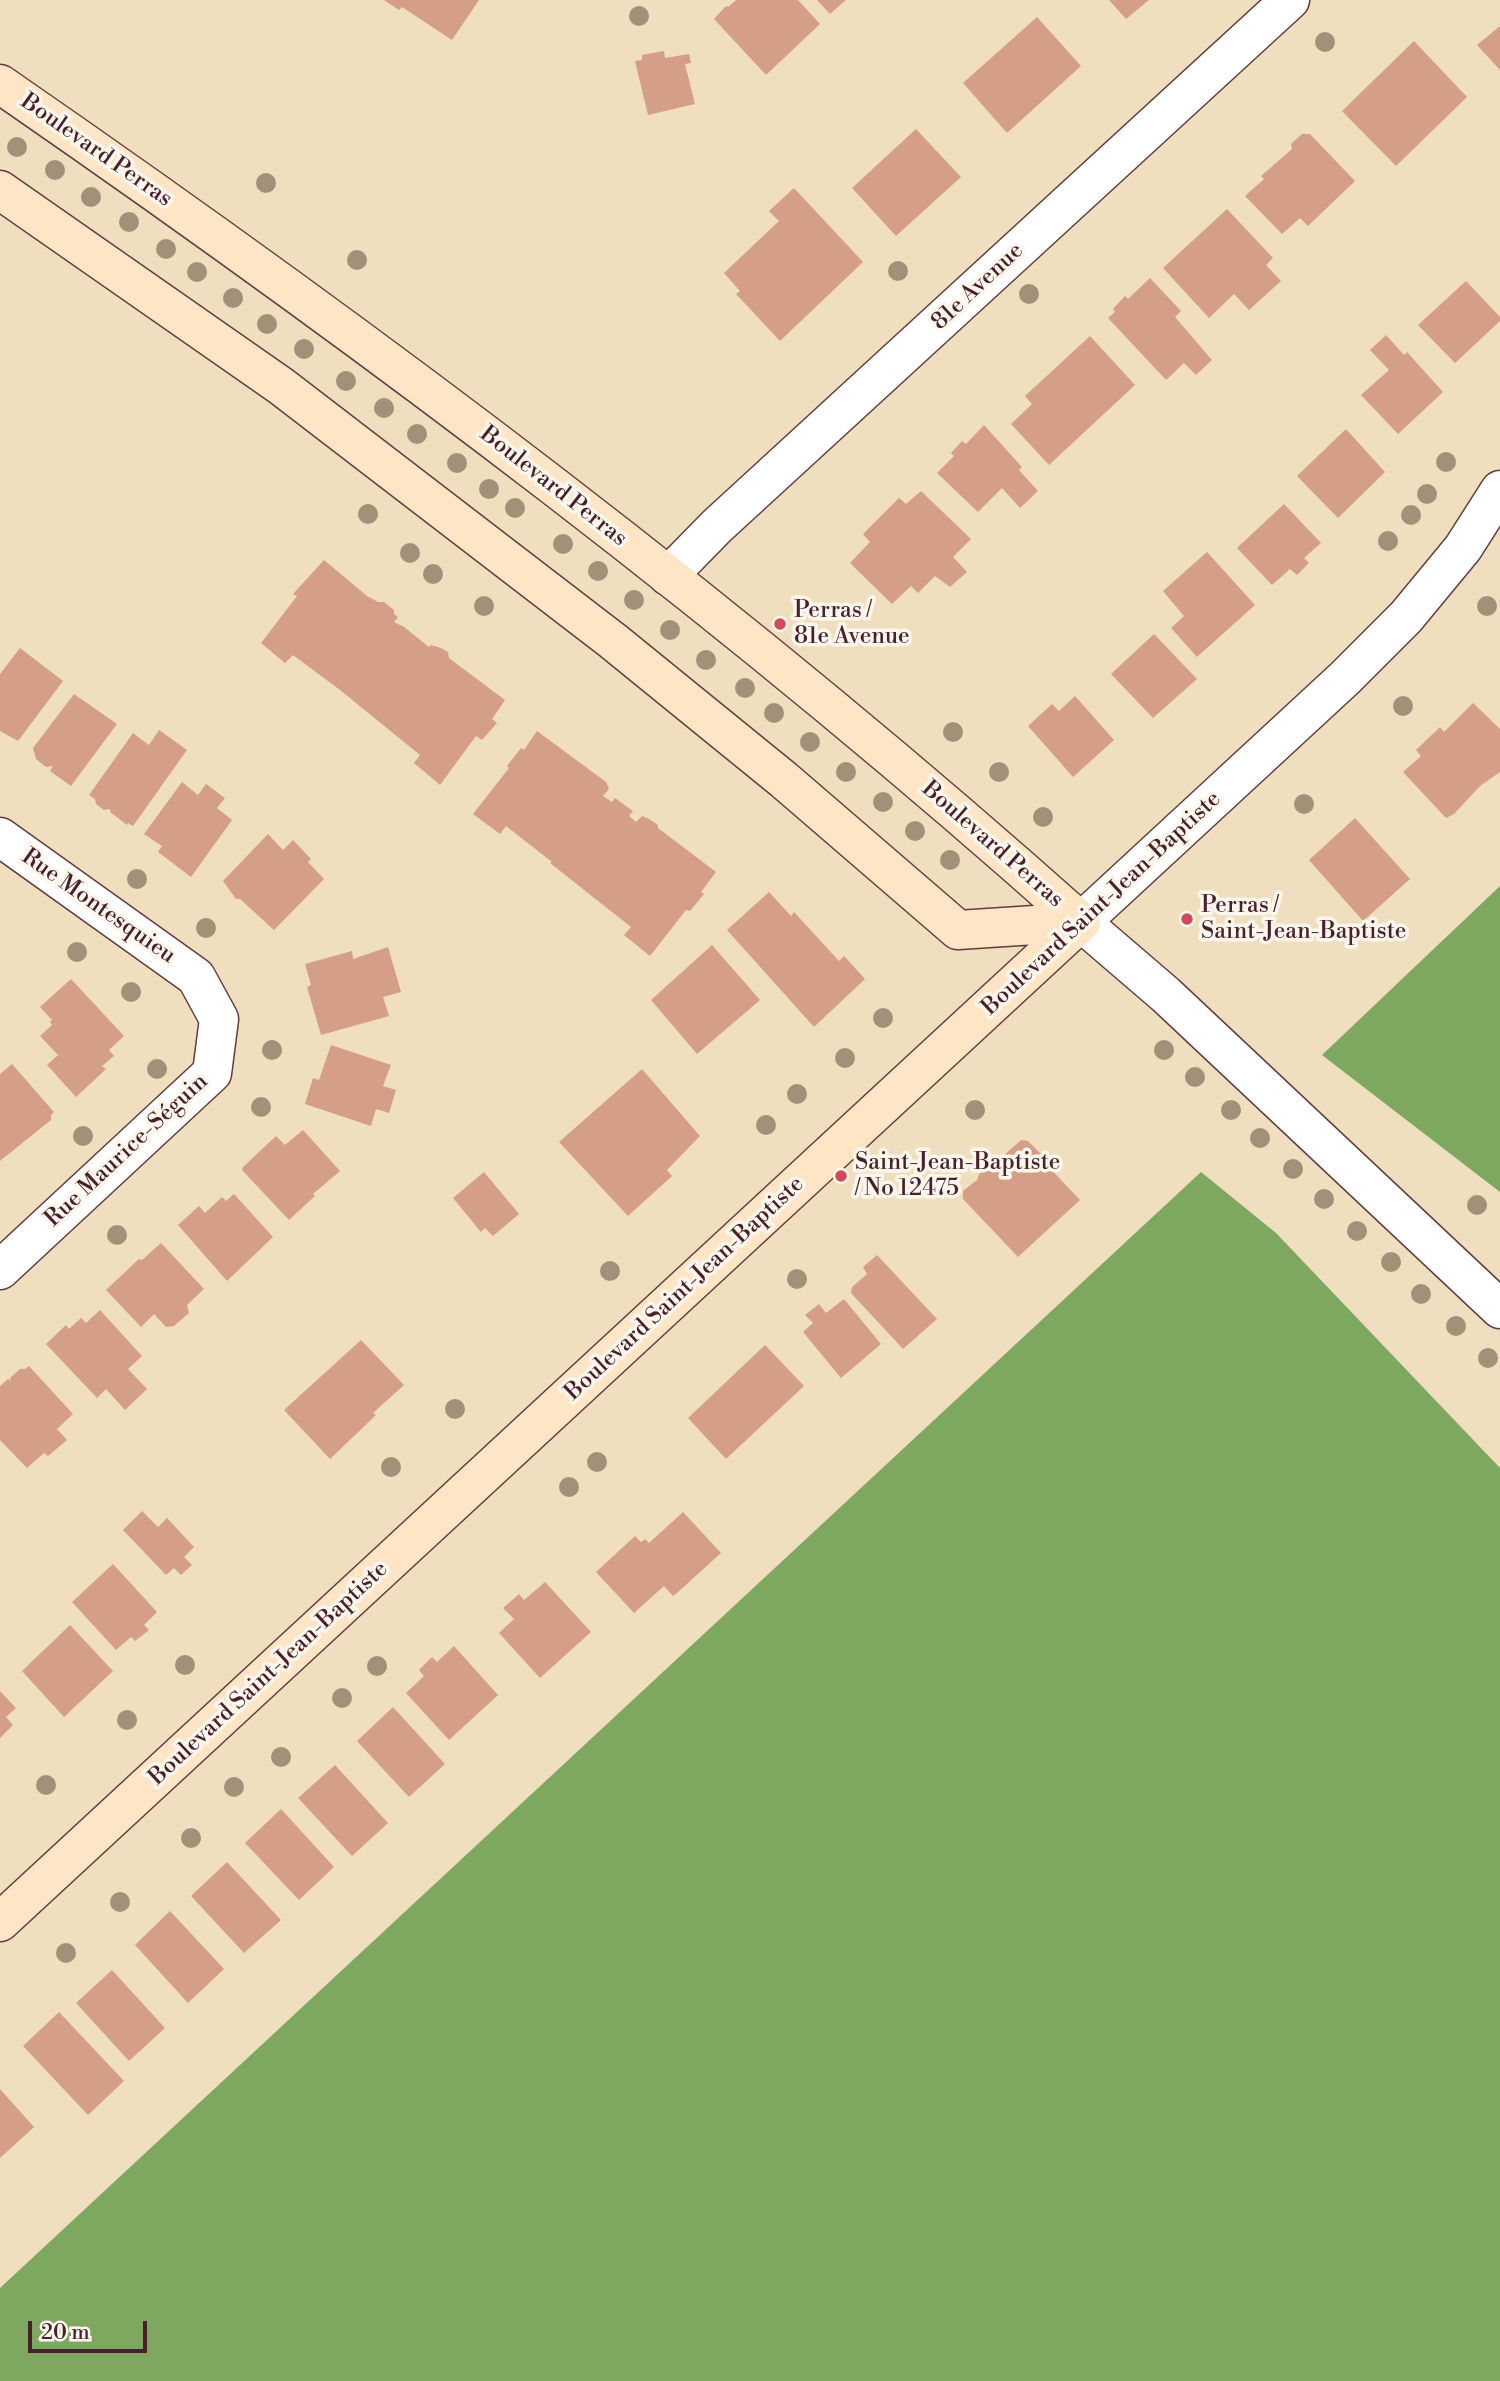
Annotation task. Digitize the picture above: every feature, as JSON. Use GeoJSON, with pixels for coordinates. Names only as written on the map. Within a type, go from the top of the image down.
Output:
{"type":"FeatureCollection","features":[{"type":"Feature","properties":{"kind":"main road","name":"Boulevard Perras"},"geometry":{"type":"LineString","coordinates":[[0,84],[158,192],[319,310],[668,576],[841,715],[1081,922]]}},
{"type":"Feature","properties":{"kind":"main road","name":"Boulevard Perras"},"geometry":{"type":"LineString","coordinates":[[0,190],[281,386],[602,632],[784,780],[958,930],[1081,922]]}},
{"type":"Feature","properties":{"kind":"main road","name":"Boulevard Saint-Jean-Baptiste"},"geometry":{"type":"LineString","coordinates":[[0,1922],[1081,922]]}},
{"type":"Feature","properties":{"kind":"street","name":"81e Avenue"},"geometry":{"type":"LineString","coordinates":[[668,576],[717,526],[1290,0]]}},
{"type":"Feature","properties":{"kind":"street","name":"Boulevard Saint-Jean-Baptiste"},"geometry":{"type":"LineString","coordinates":[[1081,922],[1345,678],[1406,617],[1463,548],[1500,490]]}},
{"type":"Feature","properties":{"kind":"street","name":"Rue Montesquieu"},"geometry":{"type":"LineString","coordinates":[[0,837],[196,977]]}},
{"type":"Feature","properties":{"kind":"street","name":"Boulevard Perras"},"geometry":{"type":"LineString","coordinates":[[1081,922],[1166,995],[1500,1309]]}},
{"type":"Feature","properties":{"kind":"street","name":"Rue Maurice-Séguin"},"geometry":{"type":"LineString","coordinates":[[0,1270],[212,1073],[219,1019],[196,977]]}},
{"type":"Feature","properties":{"kind":"green space"},"geometry":{"type":"Polygon","coordinates":[[[1500,886],[1500,1192],[1322,1055],[1500,886]]]}},
{"type":"Feature","properties":{"kind":"green space"},"geometry":{"type":"Polygon","coordinates":[[[1201,1172],[1276,1233],[1500,1468],[1500,2381],[0,2381],[0,2288],[1201,1172]]]}},
{"type":"Feature","properties":{"kind":"building"},"geometry":{"type":"Polygon","coordinates":[[[384,0],[479,0],[452,40],[402,7],[399,10],[384,0]]]}},
{"type":"Feature","properties":{"kind":"building"},"geometry":{"type":"Polygon","coordinates":[[[736,0],[798,0],[820,24],[766,75],[714,19],[736,0]]]}},
{"type":"Feature","properties":{"kind":"building"},"geometry":{"type":"Polygon","coordinates":[[[817,0],[846,0],[830,14],[817,0]]]}},
{"type":"Feature","properties":{"kind":"building"},"geometry":{"type":"Polygon","coordinates":[[[1109,0],[1149,0],[1126,19],[1109,0]]]}},
{"type":"Feature","properties":{"kind":"building"},"geometry":{"type":"Polygon","coordinates":[[[1037,17],[1081,66],[1007,133],[963,83],[1037,17]]]}},
{"type":"Feature","properties":{"kind":"building"},"geometry":{"type":"Polygon","coordinates":[[[1500,26],[1500,70],[1477,45],[1500,26]]]}},
{"type":"Feature","properties":{"kind":"building"},"geometry":{"type":"Polygon","coordinates":[[[1414,41],[1467,97],[1396,166],[1342,111],[1414,41]]]}},
{"type":"Feature","properties":{"kind":"building"},"geometry":{"type":"Polygon","coordinates":[[[664,51],[665,58],[689,54],[691,63],[685,64],[695,104],[648,115],[635,61],[642,60],[642,55],[664,51]]]}},
{"type":"Feature","properties":{"kind":"building"},"geometry":{"type":"Polygon","coordinates":[[[916,129],[961,177],[896,236],[852,188],[916,129]]]}},
{"type":"Feature","properties":{"kind":"building"},"geometry":{"type":"Polygon","coordinates":[[[1302,134],[1310,134],[1355,181],[1308,226],[1300,218],[1282,234],[1245,196],[1264,179],[1261,176],[1292,149],[1291,144],[1302,134]]]}},
{"type":"Feature","properties":{"kind":"building"},"geometry":{"type":"Polygon","coordinates":[[[794,188],[863,262],[780,341],[736,294],[740,291],[724,273],[779,221],[769,211],[794,188]]]}},
{"type":"Feature","properties":{"kind":"building"},"geometry":{"type":"Polygon","coordinates":[[[1227,209],[1273,258],[1266,265],[1281,281],[1249,310],[1234,294],[1209,318],[1163,268],[1227,209]]]}},
{"type":"Feature","properties":{"kind":"building"},"geometry":{"type":"Polygon","coordinates":[[[1150,278],[1181,311],[1175,317],[1212,360],[1196,375],[1184,363],[1166,380],[1108,318],[1125,296],[1128,299],[1150,278]]]}},
{"type":"Feature","properties":{"kind":"building"},"geometry":{"type":"Polygon","coordinates":[[[1466,281],[1500,317],[1500,321],[1455,363],[1418,325],[1466,281]]]}},
{"type":"Feature","properties":{"kind":"building"},"geometry":{"type":"Polygon","coordinates":[[[1386,335],[1404,355],[1407,352],[1443,392],[1398,434],[1361,395],[1389,370],[1370,350],[1386,335]]]}},
{"type":"Feature","properties":{"kind":"building"},"geometry":{"type":"Polygon","coordinates":[[[1090,336],[1135,385],[1049,465],[1011,424],[1032,404],[1025,396],[1090,336]]]}},
{"type":"Feature","properties":{"kind":"building"},"geometry":{"type":"Polygon","coordinates":[[[984,425],[1022,467],[1019,470],[1038,491],[1020,508],[1002,488],[978,512],[937,473],[954,456],[951,453],[962,441],[966,444],[984,425]]]}},
{"type":"Feature","properties":{"kind":"building"},"geometry":{"type":"Polygon","coordinates":[[[1346,429],[1385,472],[1338,518],[1297,476],[1346,429]]]}},
{"type":"Feature","properties":{"kind":"building"},"geometry":{"type":"Polygon","coordinates":[[[921,491],[971,539],[953,557],[967,572],[950,587],[935,576],[918,593],[911,586],[892,604],[850,563],[870,542],[863,534],[899,498],[906,504],[921,491]]]}},
{"type":"Feature","properties":{"kind":"building"},"geometry":{"type":"Polygon","coordinates":[[[1284,504],[1321,543],[1304,558],[1309,563],[1297,575],[1290,569],[1272,585],[1237,548],[1284,504]]]}},
{"type":"Feature","properties":{"kind":"building"},"geometry":{"type":"Polygon","coordinates":[[[1207,552],[1255,605],[1197,657],[1171,628],[1184,616],[1163,591],[1207,552]]]}},
{"type":"Feature","properties":{"kind":"building"},"geometry":{"type":"Polygon","coordinates":[[[324,560],[367,596],[384,602],[394,610],[398,617],[394,622],[429,647],[431,645],[448,652],[449,658],[505,700],[492,719],[497,723],[482,740],[476,736],[440,785],[414,763],[420,755],[340,690],[293,655],[285,663],[261,643],[297,596],[293,594],[324,560]]]}},
{"type":"Feature","properties":{"kind":"building"},"geometry":{"type":"Polygon","coordinates":[[[1154,634],[1197,679],[1153,718],[1111,674],[1154,634]]]}},
{"type":"Feature","properties":{"kind":"building"},"geometry":{"type":"Polygon","coordinates":[[[20,648],[63,681],[18,741],[0,731],[0,674],[20,648]]]}},
{"type":"Feature","properties":{"kind":"building"},"geometry":{"type":"Polygon","coordinates":[[[74,694],[117,724],[71,786],[50,771],[53,766],[46,767],[36,759],[33,748],[74,694]]]}},
{"type":"Feature","properties":{"kind":"building"},"geometry":{"type":"Polygon","coordinates":[[[1075,696],[1114,740],[1073,777],[1028,726],[1052,704],[1059,711],[1075,696]]]}},
{"type":"Feature","properties":{"kind":"building"},"geometry":{"type":"Polygon","coordinates":[[[1473,703],[1500,729],[1500,772],[1480,786],[1454,814],[1446,818],[1403,772],[1421,756],[1416,750],[1440,727],[1444,732],[1473,703]]]}},
{"type":"Feature","properties":{"kind":"building"},"geometry":{"type":"Polygon","coordinates":[[[159,730],[187,750],[133,826],[128,823],[127,825],[109,809],[104,810],[96,804],[95,799],[89,795],[133,733],[149,745],[159,730]]]}},
{"type":"Feature","properties":{"kind":"building"},"geometry":{"type":"Polygon","coordinates":[[[537,731],[606,782],[609,789],[603,796],[612,802],[615,798],[633,811],[629,816],[636,822],[642,816],[649,819],[716,872],[701,892],[704,894],[690,911],[686,910],[650,956],[624,935],[631,927],[550,863],[552,862],[506,826],[500,834],[473,814],[509,768],[507,766],[521,748],[524,750],[537,731]]]}},
{"type":"Feature","properties":{"kind":"building"},"geometry":{"type":"Polygon","coordinates":[[[182,782],[198,795],[206,784],[225,798],[217,808],[232,820],[191,877],[158,852],[162,846],[144,834],[182,782]]]}},
{"type":"Feature","properties":{"kind":"building"},"geometry":{"type":"Polygon","coordinates":[[[1355,818],[1410,879],[1363,921],[1309,860],[1355,818]]]}},
{"type":"Feature","properties":{"kind":"building"},"geometry":{"type":"Polygon","coordinates":[[[268,834],[283,850],[293,840],[311,859],[308,862],[324,879],[274,930],[240,899],[236,899],[223,881],[268,834]]]}},
{"type":"Feature","properties":{"kind":"building"},"geometry":{"type":"Polygon","coordinates":[[[769,892],[791,916],[794,912],[839,961],[844,956],[865,979],[814,1027],[727,930],[769,892]]]}},
{"type":"Feature","properties":{"kind":"building"},"geometry":{"type":"Polygon","coordinates":[[[712,945],[760,1000],[697,1054],[651,1000],[712,945]]]}},
{"type":"Feature","properties":{"kind":"building"},"geometry":{"type":"Polygon","coordinates":[[[388,947],[401,992],[383,997],[389,1016],[321,1035],[307,987],[311,985],[305,964],[352,951],[353,959],[388,947]]]}},
{"type":"Feature","properties":{"kind":"building"},"geometry":{"type":"Polygon","coordinates":[[[71,979],[124,1036],[109,1050],[114,1056],[102,1066],[106,1069],[76,1097],[47,1065],[58,1055],[40,1036],[52,1025],[52,1020],[40,1007],[71,979]]]}},
{"type":"Feature","properties":{"kind":"building"},"geometry":{"type":"Polygon","coordinates":[[[331,1045],[391,1065],[383,1086],[396,1090],[389,1113],[376,1109],[371,1126],[305,1104],[313,1078],[319,1080],[331,1045]]]}},
{"type":"Feature","properties":{"kind":"building"},"geometry":{"type":"Polygon","coordinates":[[[12,1064],[54,1112],[51,1120],[0,1161],[0,1074],[12,1064]]]}},
{"type":"Feature","properties":{"kind":"building"},"geometry":{"type":"Polygon","coordinates":[[[642,1069],[700,1136],[667,1170],[672,1176],[628,1216],[559,1142],[642,1069]]]}},
{"type":"Feature","properties":{"kind":"building"},"geometry":{"type":"Polygon","coordinates":[[[303,1130],[340,1171],[313,1194],[315,1196],[289,1220],[242,1170],[276,1136],[285,1145],[303,1130]]]}},
{"type":"Feature","properties":{"kind":"building"},"geometry":{"type":"Polygon","coordinates":[[[1021,1140],[1028,1141],[1045,1158],[1044,1162],[1080,1200],[1018,1257],[963,1199],[963,1191],[998,1157],[1002,1157],[1021,1140]]]}},
{"type":"Feature","properties":{"kind":"building"},"geometry":{"type":"Polygon","coordinates":[[[484,1172],[519,1214],[493,1236],[485,1228],[481,1232],[453,1198],[484,1172]]]}},
{"type":"Feature","properties":{"kind":"building"},"geometry":{"type":"Polygon","coordinates":[[[234,1194],[273,1237],[227,1281],[178,1225],[199,1206],[205,1213],[222,1197],[226,1201],[234,1194]]]}},
{"type":"Feature","properties":{"kind":"building"},"geometry":{"type":"Polygon","coordinates":[[[161,1243],[204,1289],[187,1305],[189,1313],[174,1326],[166,1327],[154,1314],[141,1327],[106,1290],[139,1259],[142,1260],[161,1243]]]}},
{"type":"Feature","properties":{"kind":"building"},"geometry":{"type":"Polygon","coordinates":[[[877,1255],[937,1319],[903,1349],[851,1293],[852,1287],[867,1274],[863,1267],[877,1255]]]}},
{"type":"Feature","properties":{"kind":"building"},"geometry":{"type":"Polygon","coordinates":[[[844,1299],[881,1344],[841,1378],[803,1332],[813,1323],[805,1315],[819,1304],[826,1313],[844,1299]]]}},
{"type":"Feature","properties":{"kind":"building"},"geometry":{"type":"Polygon","coordinates":[[[100,1310],[142,1356],[128,1369],[147,1389],[125,1410],[106,1389],[97,1398],[46,1344],[66,1325],[69,1329],[81,1318],[86,1323],[100,1310]]]}},
{"type":"Feature","properties":{"kind":"building"},"geometry":{"type":"Polygon","coordinates":[[[361,1340],[404,1385],[373,1413],[376,1415],[330,1459],[284,1410],[361,1340]]]}},
{"type":"Feature","properties":{"kind":"building"},"geometry":{"type":"Polygon","coordinates":[[[765,1345],[804,1386],[726,1459],[688,1418],[765,1345]]]}},
{"type":"Feature","properties":{"kind":"building"},"geometry":{"type":"Polygon","coordinates":[[[29,1366],[73,1414],[57,1429],[67,1440],[48,1456],[44,1453],[27,1468],[0,1440],[0,1386],[8,1379],[11,1381],[10,1378],[20,1369],[29,1366]]]}},
{"type":"Feature","properties":{"kind":"building"},"geometry":{"type":"Polygon","coordinates":[[[142,1511],[158,1527],[167,1518],[194,1547],[184,1557],[192,1565],[181,1575],[174,1568],[166,1575],[123,1530],[142,1511]]]}},
{"type":"Feature","properties":{"kind":"building"},"geometry":{"type":"Polygon","coordinates":[[[683,1512],[721,1553],[673,1596],[664,1586],[634,1613],[596,1572],[635,1536],[641,1542],[645,1539],[649,1543],[683,1512]]]}},
{"type":"Feature","properties":{"kind":"building"},"geometry":{"type":"Polygon","coordinates":[[[113,1564],[157,1612],[144,1625],[149,1630],[135,1641],[131,1637],[116,1650],[72,1602],[113,1564]]]}},
{"type":"Feature","properties":{"kind":"building"},"geometry":{"type":"Polygon","coordinates":[[[545,1582],[591,1632],[540,1678],[499,1633],[514,1619],[503,1608],[519,1594],[524,1600],[545,1582]]]}},
{"type":"Feature","properties":{"kind":"building"},"geometry":{"type":"Polygon","coordinates":[[[70,1625],[113,1671],[64,1717],[22,1671],[70,1625]]]}},
{"type":"Feature","properties":{"kind":"building"},"geometry":{"type":"Polygon","coordinates":[[[454,1646],[498,1695],[449,1740],[406,1693],[424,1676],[419,1670],[432,1657],[437,1662],[454,1646]]]}},
{"type":"Feature","properties":{"kind":"building"},"geometry":{"type":"Polygon","coordinates":[[[0,1691],[16,1708],[6,1717],[13,1725],[0,1738],[0,1691]]]}},
{"type":"Feature","properties":{"kind":"building"},"geometry":{"type":"Polygon","coordinates":[[[393,1707],[445,1764],[409,1797],[357,1741],[393,1707]]]}},
{"type":"Feature","properties":{"kind":"building"},"geometry":{"type":"Polygon","coordinates":[[[335,1765],[388,1823],[352,1856],[298,1798],[335,1765]]]}},
{"type":"Feature","properties":{"kind":"building"},"geometry":{"type":"Polygon","coordinates":[[[281,1809],[334,1867],[299,1900],[245,1843],[281,1809]]]}},
{"type":"Feature","properties":{"kind":"building"},"geometry":{"type":"Polygon","coordinates":[[[227,1862],[281,1920],[244,1953],[191,1896],[227,1862]]]}},
{"type":"Feature","properties":{"kind":"building"},"geometry":{"type":"Polygon","coordinates":[[[170,1911],[224,1969],[188,2003],[135,1945],[170,1911]]]}},
{"type":"Feature","properties":{"kind":"building"},"geometry":{"type":"Polygon","coordinates":[[[112,1970],[165,2028],[129,2061],[76,2003],[112,1970]]]}},
{"type":"Feature","properties":{"kind":"building"},"geometry":{"type":"Polygon","coordinates":[[[59,2012],[124,2081],[88,2115],[23,2046],[59,2012]]]}},
{"type":"Feature","properties":{"kind":"building"},"geometry":{"type":"Polygon","coordinates":[[[0,2089],[34,2127],[0,2158],[0,2089]]]}},
{"type":"Feature","properties":{"kind":"place","name":"Perras / 81e Avenue"},"geometry":{"type":"Point","coordinates":[780,624]}},
{"type":"Feature","properties":{"kind":"place","name":"Perras / Saint-Jean-Baptiste"},"geometry":{"type":"Point","coordinates":[1187,919]}},
{"type":"Feature","properties":{"kind":"place","name":"Saint-Jean-Baptiste / No 12475"},"geometry":{"type":"Point","coordinates":[841,1176]}}]}
